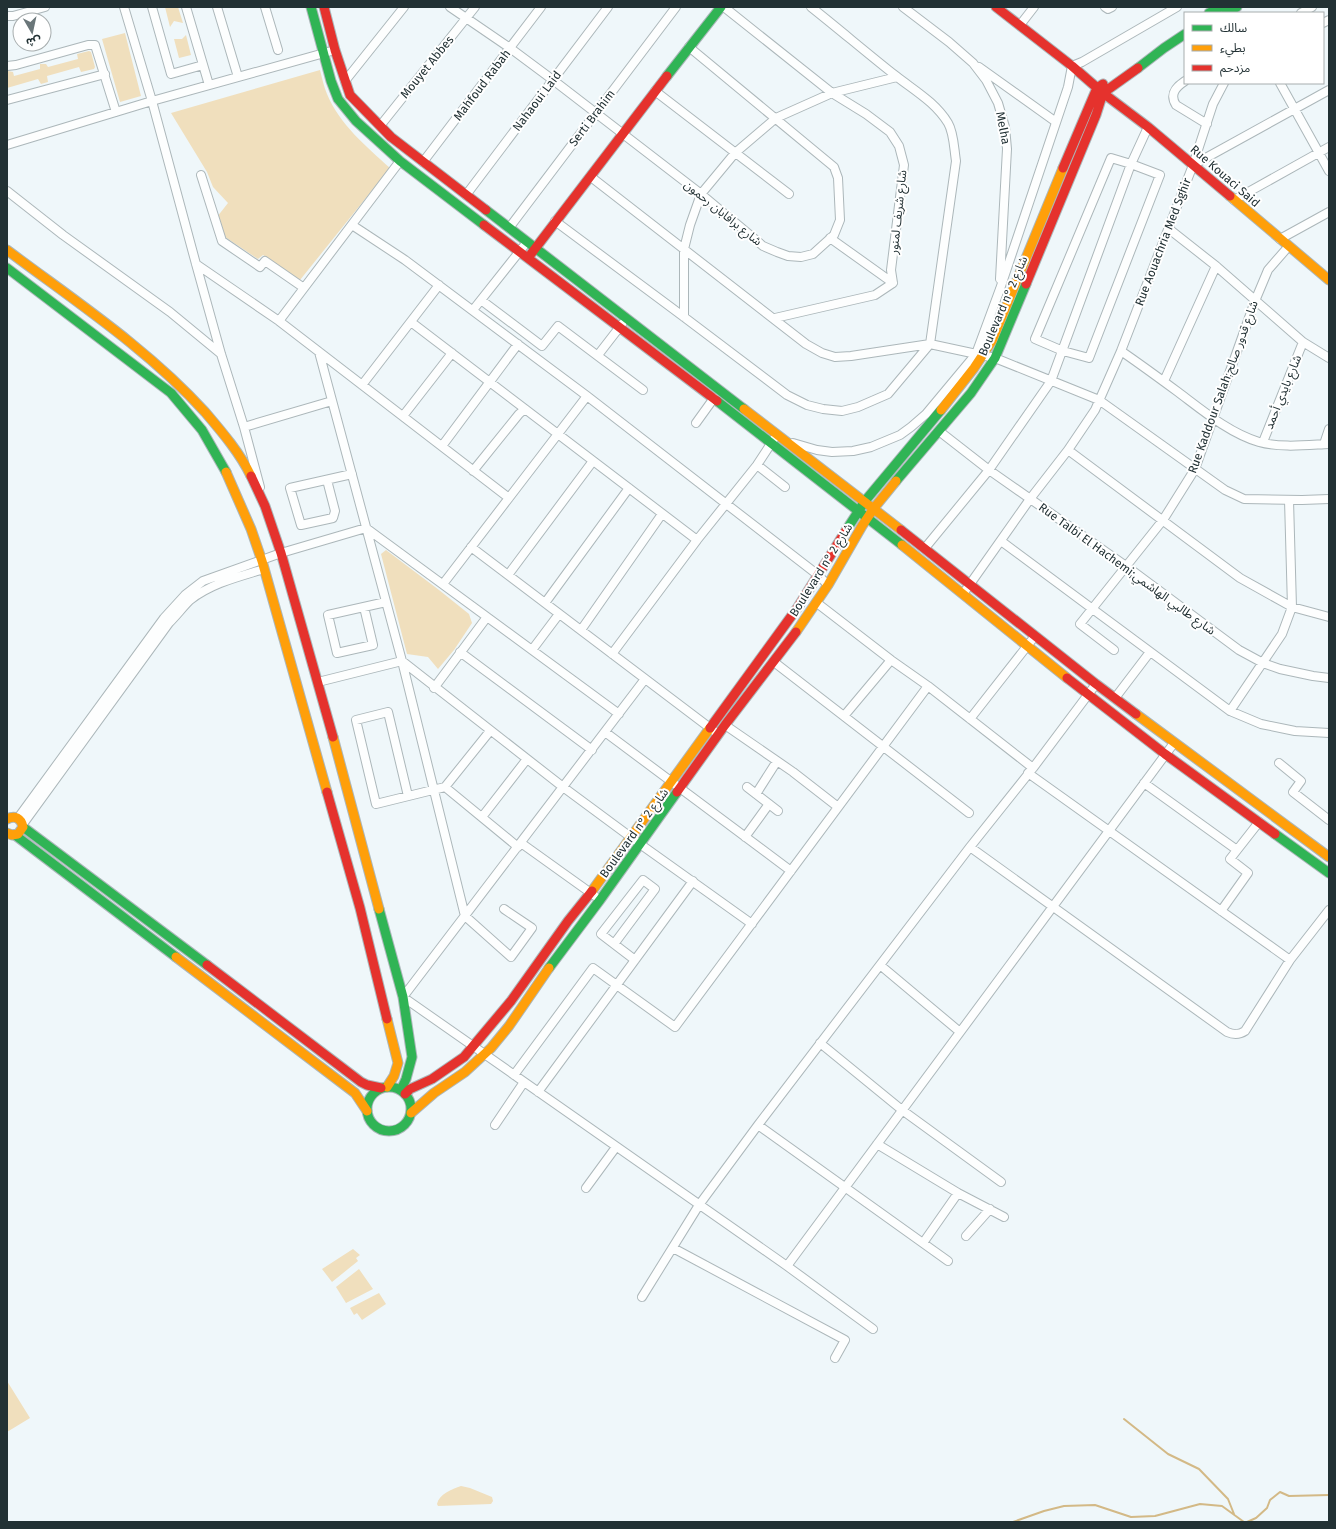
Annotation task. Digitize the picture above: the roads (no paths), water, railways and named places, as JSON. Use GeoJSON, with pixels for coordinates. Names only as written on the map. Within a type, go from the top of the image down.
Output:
{"type":"FeatureCollection","features":[{"type":"Feature","properties":{"kind":"street"},"geometry":{"type":"LineString","coordinates":[[7,16],[14,16],[45,7]]}},
{"type":"Feature","properties":{"kind":"street"},"geometry":{"type":"LineString","coordinates":[[124,7],[152,101],[221,354],[244,427],[265,506],[281,553],[318,682],[404,996],[412,1057],[403,1092]]}},
{"type":"Feature","properties":{"kind":"street"},"geometry":{"type":"LineString","coordinates":[[152,7],[171,74],[203,65]]}},
{"type":"Feature","properties":{"kind":"street"},"geometry":{"type":"LineString","coordinates":[[186,7],[208,85]]}},
{"type":"Feature","properties":{"kind":"street"},"geometry":{"type":"LineString","coordinates":[[218,7],[238,77]]}},
{"type":"Feature","properties":{"kind":"street"},"geometry":{"type":"LineString","coordinates":[[265,7],[278,50]]}},
{"type":"Feature","properties":{"kind":"street"},"geometry":{"type":"LineString","coordinates":[[311,7],[331,81],[338,99],[356,121],[400,161],[714,398],[778,439],[855,493],[1114,698],[1329,857]]}},
{"type":"Feature","properties":{"kind":"street"},"geometry":{"type":"LineString","coordinates":[[324,7],[335,50],[350,95],[391,137],[628,318],[778,439],[859,510],[1088,695],[1165,754],[1329,873]]}},
{"type":"Feature","properties":{"kind":"street"},"geometry":{"type":"LineString","coordinates":[[345,81],[404,7]]}},
{"type":"Feature","properties":{"kind":"street","name":"شارع برافابان رحمون"},"geometry":{"type":"LineString","coordinates":[[450,7],[510,48],[596,112],[701,194],[763,246],[788,256],[801,257],[813,254],[834,235],[840,220],[838,178],[834,166],[689,48]]}},
{"type":"Feature","properties":{"kind":"street","name":"Mouyet Abbes"},"geometry":{"type":"LineString","coordinates":[[380,126],[475,7]]}},
{"type":"Feature","properties":{"kind":"street","name":"Mahfoud Rabah"},"geometry":{"type":"LineString","coordinates":[[423,162],[541,7]]}},
{"type":"Feature","properties":{"kind":"street","name":"Nahaoui Laid"},"geometry":{"type":"LineString","coordinates":[[466,195],[608,7]]}},
{"type":"Feature","properties":{"kind":"street","name":"Serti Brahim"},"geometry":{"type":"LineString","coordinates":[[509,228],[676,7]]}},
{"type":"Feature","properties":{"kind":"street"},"geometry":{"type":"LineString","coordinates":[[528,258],[555,221],[591,178],[655,91],[722,7]]}},
{"type":"Feature","properties":{"kind":"street","name":"شارع شريف لمنور"},"geometry":{"type":"LineString","coordinates":[[722,7],[832,93],[866,114],[890,132],[899,146],[904,165],[892,270],[893,283]]}},
{"type":"Feature","properties":{"kind":"street"},"geometry":{"type":"LineString","coordinates":[[555,221],[787,395],[807,405],[823,410],[842,411],[858,407],[888,394],[930,344],[956,161],[949,124],[941,112],[929,100],[897,77],[811,7]]}},
{"type":"Feature","properties":{"kind":"street","name":"Melha"},"geometry":{"type":"LineString","coordinates":[[903,7],[949,42],[973,63],[986,80],[998,103],[1005,127],[1007,149],[1000,290]]}},
{"type":"Feature","properties":{"kind":"street","name":"Rue Kouaci Said"},"geometry":{"type":"LineString","coordinates":[[996,7],[1072,66],[1100,91],[1148,127],[1288,247],[1329,280]]}},
{"type":"Feature","properties":{"kind":"street"},"geometry":{"type":"LineString","coordinates":[[1020,25],[1034,7]]}},
{"type":"Feature","properties":{"kind":"street"},"geometry":{"type":"LineString","coordinates":[[1105,7],[1108,9],[1112,7]]}},
{"type":"Feature","properties":{"kind":"street"},"geometry":{"type":"LineString","coordinates":[[778,439],[806,448],[832,452],[853,451],[885,442],[911,427],[926,414],[979,354],[1068,87],[1072,66],[1082,62],[1177,7]]}},
{"type":"Feature","properties":{"kind":"street"},"geometry":{"type":"LineString","coordinates":[[1212,12],[1221,7]]}},
{"type":"Feature","properties":{"kind":"street"},"geometry":{"type":"LineString","coordinates":[[1228,12],[1237,7]]}},
{"type":"Feature","properties":{"kind":"street"},"geometry":{"type":"LineString","coordinates":[[1303,12],[1312,7]]}},
{"type":"Feature","properties":{"kind":"street","name":"Boulevard n° شارع 2"},"geometry":{"type":"LineString","coordinates":[[403,1092],[448,1069],[474,1047],[632,838],[794,613],[865,501],[956,392],[974,368],[979,354],[992,341],[1076,134],[1100,91],[1164,37],[1184,27]]}},
{"type":"Feature","properties":{"kind":"street"},"geometry":{"type":"LineString","coordinates":[[1100,91],[1114,86],[1168,44],[1184,35]]}},
{"type":"Feature","properties":{"kind":"street"},"geometry":{"type":"LineString","coordinates":[[7,66],[95,45],[116,112]]}},
{"type":"Feature","properties":{"kind":"street"},"geometry":{"type":"LineString","coordinates":[[7,145],[152,101],[335,50]]}},
{"type":"Feature","properties":{"kind":"street"},"geometry":{"type":"LineString","coordinates":[[973,63],[1056,122]]}},
{"type":"Feature","properties":{"kind":"street"},"geometry":{"type":"LineString","coordinates":[[7,100],[105,74]]}},
{"type":"Feature","properties":{"kind":"street"},"geometry":{"type":"LineString","coordinates":[[684,317],[684,249],[701,194],[735,153],[776,118],[832,93],[897,77]]}},
{"type":"Feature","properties":{"kind":"street"},"geometry":{"type":"LineString","coordinates":[[1184,82],[1176,87],[1173,101],[1176,105],[1207,124]]}},
{"type":"Feature","properties":{"kind":"street","name":"Rue Aouachria Med Sghir"},"geometry":{"type":"LineString","coordinates":[[962,594],[1030,498],[1068,450],[1095,410],[1121,351],[1193,165],[1213,104],[1223,84]]}},
{"type":"Feature","properties":{"kind":"street"},"geometry":{"type":"LineString","coordinates":[[1281,84],[1329,171]]}},
{"type":"Feature","properties":{"kind":"street"},"geometry":{"type":"LineString","coordinates":[[1193,165],[1329,90]]}},
{"type":"Feature","properties":{"kind":"street"},"geometry":{"type":"LineString","coordinates":[[655,91],[789,194]]}},
{"type":"Feature","properties":{"kind":"street","name":"Boulevard n° شارع 2"},"geometry":{"type":"LineString","coordinates":[[411,1113],[434,1093],[465,1072],[484,1054],[509,1026],[540,980],[600,900],[725,725],[817,603],[874,508],[970,393],[995,358],[1096,115],[1100,91]]}},
{"type":"Feature","properties":{"kind":"street"},"geometry":{"type":"LineString","coordinates":[[925,548],[989,470],[1051,381],[1131,164],[1148,127]]}},
{"type":"Feature","properties":{"kind":"street"},"geometry":{"type":"LineString","coordinates":[[1234,200],[1329,147]]}},
{"type":"Feature","properties":{"kind":"street"},"geometry":{"type":"LineString","coordinates":[[1111,158],[1160,174],[1089,358],[1063,351],[1035,339],[1111,158]]}},
{"type":"Feature","properties":{"kind":"street"},"geometry":{"type":"LineString","coordinates":[[279,321],[400,161]]}},
{"type":"Feature","properties":{"kind":"street"},"geometry":{"type":"LineString","coordinates":[[201,175],[222,241],[260,267],[265,262],[304,288]]}},
{"type":"Feature","properties":{"kind":"street"},"geometry":{"type":"LineString","coordinates":[[591,178],[775,318],[806,344],[822,353],[835,357],[851,356],[930,344],[995,358],[1099,400],[1225,490],[1244,499],[1329,499]]}},
{"type":"Feature","properties":{"kind":"street"},"geometry":{"type":"LineString","coordinates":[[7,191],[63,235],[170,312],[221,354]]}},
{"type":"Feature","properties":{"kind":"street"},"geometry":{"type":"LineString","coordinates":[[1280,240],[1329,212]]}},
{"type":"Feature","properties":{"kind":"street"},"geometry":{"type":"LineString","coordinates":[[352,225],[405,260],[587,396],[818,575],[828,585]]}},
{"type":"Feature","properties":{"kind":"street"},"geometry":{"type":"LineString","coordinates":[[1168,229],[1216,266],[1303,342],[1329,358]]}},
{"type":"Feature","properties":{"kind":"street"},"geometry":{"type":"LineString","coordinates":[[775,318],[875,294],[893,283],[830,238]]}},
{"type":"Feature","properties":{"kind":"street"},"geometry":{"type":"LineString","coordinates":[[473,310],[527,242]]}},
{"type":"Feature","properties":{"kind":"street","name":"Rue Kaddour Salah;شارع قدور صالح"},"geometry":{"type":"LineString","coordinates":[[1114,650],[1080,624],[1163,520],[1195,469],[1255,301],[1268,270],[1288,247]]}},
{"type":"Feature","properties":{"kind":"street"},"geometry":{"type":"LineString","coordinates":[[7,250],[143,352],[183,388],[218,427],[245,464],[265,506]]}},
{"type":"Feature","properties":{"kind":"street"},"geometry":{"type":"LineString","coordinates":[[196,264],[279,321],[509,498]]}},
{"type":"Feature","properties":{"kind":"street"},"geometry":{"type":"LineString","coordinates":[[1164,381],[1216,266]]}},
{"type":"Feature","properties":{"kind":"street"},"geometry":{"type":"LineString","coordinates":[[7,268],[171,393],[202,430],[224,467],[251,529],[263,565],[360,908],[398,1063],[394,1076],[384,1088],[370,1098],[367,1111]]}},
{"type":"Feature","properties":{"kind":"street"},"geometry":{"type":"LineString","coordinates":[[362,385],[439,285]]}},
{"type":"Feature","properties":{"kind":"street"},"geometry":{"type":"LineString","coordinates":[[481,300],[542,346],[558,326],[643,390]]}},
{"type":"Feature","properties":{"kind":"street"},"geometry":{"type":"LineString","coordinates":[[598,355],[628,318]]}},
{"type":"Feature","properties":{"kind":"street"},"geometry":{"type":"LineString","coordinates":[[411,322],[697,540]]}},
{"type":"Feature","properties":{"kind":"street","name":"شارع بايدي أحمد"},"geometry":{"type":"LineString","coordinates":[[1263,442],[1303,342]]}},
{"type":"Feature","properties":{"kind":"street"},"geometry":{"type":"LineString","coordinates":[[442,446],[518,344]]}},
{"type":"Feature","properties":{"kind":"street"},"geometry":{"type":"LineString","coordinates":[[1121,351],[1213,418],[1245,436],[1263,442],[1304,445],[1326,444],[1329,429]]}},
{"type":"Feature","properties":{"kind":"street"},"geometry":{"type":"LineString","coordinates":[[319,352],[402,661],[465,916],[511,957],[532,928],[504,909]]}},
{"type":"Feature","properties":{"kind":"street"},"geometry":{"type":"LineString","coordinates":[[403,416],[452,353]]}},
{"type":"Feature","properties":{"kind":"street"},"geometry":{"type":"LineString","coordinates":[[443,584],[587,396]]}},
{"type":"Feature","properties":{"kind":"street"},"geometry":{"type":"LineString","coordinates":[[696,423],[714,398]]}},
{"type":"Feature","properties":{"kind":"street"},"geometry":{"type":"LineString","coordinates":[[244,427],[332,401]]}},
{"type":"Feature","properties":{"kind":"street"},"geometry":{"type":"LineString","coordinates":[[474,471],[518,414],[525,409]]}},
{"type":"Feature","properties":{"kind":"street","name":"Rue Talbi El Hachemi;شارع طالبي الهاشمي"},"geometry":{"type":"LineString","coordinates":[[939,431],[989,470],[1126,566],[1239,650],[1263,663],[1280,669],[1329,678]]}},
{"type":"Feature","properties":{"kind":"street"},"geometry":{"type":"LineString","coordinates":[[612,654],[697,540],[778,439]]}},
{"type":"Feature","properties":{"kind":"street"},"geometry":{"type":"LineString","coordinates":[[1068,450],[1240,578],[1292,607],[1329,617]]}},
{"type":"Feature","properties":{"kind":"street"},"geometry":{"type":"LineString","coordinates":[[508,575],[593,461]]}},
{"type":"Feature","properties":{"kind":"street"},"geometry":{"type":"LineString","coordinates":[[757,465],[785,487]]}},
{"type":"Feature","properties":{"kind":"street"},"geometry":{"type":"LineString","coordinates":[[327,480],[335,511],[333,518],[300,525],[290,488],[352,474]]}},
{"type":"Feature","properties":{"kind":"street"},"geometry":{"type":"LineString","coordinates":[[545,603],[629,488]]}},
{"type":"Feature","properties":{"kind":"street"},"geometry":{"type":"LineString","coordinates":[[855,493],[874,489]]}},
{"type":"Feature","properties":{"kind":"street"},"geometry":{"type":"LineString","coordinates":[[1230,711],[1282,634],[1292,607],[1289,500]]}},
{"type":"Feature","properties":{"kind":"street"},"geometry":{"type":"LineString","coordinates":[[581,630],[662,514]]}},
{"type":"Feature","properties":{"kind":"street"},"geometry":{"type":"LineString","coordinates":[[15,820],[164,618],[185,595],[203,581],[232,570],[263,565],[281,553],[366,528]]}},
{"type":"Feature","properties":{"kind":"street"},"geometry":{"type":"LineString","coordinates":[[366,528],[619,714]]}},
{"type":"Feature","properties":{"kind":"street"},"geometry":{"type":"LineString","coordinates":[[1001,541],[1230,711],[1261,724],[1295,731],[1329,734]]}},
{"type":"Feature","properties":{"kind":"street"},"geometry":{"type":"LineString","coordinates":[[471,547],[719,735]]}},
{"type":"Feature","properties":{"kind":"street"},"geometry":{"type":"LineString","coordinates":[[364,607],[373,645],[337,653],[328,615],[386,602]]}},
{"type":"Feature","properties":{"kind":"street"},"geometry":{"type":"LineString","coordinates":[[817,603],[970,718],[1031,770],[1108,831],[1290,960]]}},
{"type":"Feature","properties":{"kind":"street"},"geometry":{"type":"LineString","coordinates":[[532,650],[559,614]]}},
{"type":"Feature","properties":{"kind":"street"},"geometry":{"type":"LineString","coordinates":[[434,688],[487,617]]}},
{"type":"Feature","properties":{"kind":"street"},"geometry":{"type":"LineString","coordinates":[[970,718],[1035,636]]}},
{"type":"Feature","properties":{"kind":"street"},"geometry":{"type":"LineString","coordinates":[[460,652],[592,750]]}},
{"type":"Feature","properties":{"kind":"street"},"geometry":{"type":"LineString","coordinates":[[1114,698],[1150,652]]}},
{"type":"Feature","properties":{"kind":"street"},"geometry":{"type":"LineString","coordinates":[[844,716],[891,660]]}},
{"type":"Feature","properties":{"kind":"street"},"geometry":{"type":"LineString","coordinates":[[318,682],[402,661]]}},
{"type":"Feature","properties":{"kind":"street"},"geometry":{"type":"LineString","coordinates":[[402,661],[434,688],[564,787],[640,844],[752,924]]}},
{"type":"Feature","properties":{"kind":"street"},"geometry":{"type":"LineString","coordinates":[[774,662],[969,813]]}},
{"type":"Feature","properties":{"kind":"street"},"geometry":{"type":"LineString","coordinates":[[404,996],[645,679]]}},
{"type":"Feature","properties":{"kind":"street"},"geometry":{"type":"LineString","coordinates":[[642,1298],[699,1205],[758,1125],[1096,684]]}},
{"type":"Feature","properties":{"kind":"street"},"geometry":{"type":"LineString","coordinates":[[514,1075],[593,968],[675,1027],[928,686]]}},
{"type":"Feature","properties":{"kind":"street"},"geometry":{"type":"LineString","coordinates":[[408,796],[388,712],[356,720],[376,804],[445,787],[490,731]]}},
{"type":"Feature","properties":{"kind":"street"},"geometry":{"type":"LineString","coordinates":[[725,725],[777,761],[838,807]]}},
{"type":"Feature","properties":{"kind":"street"},"geometry":{"type":"LineString","coordinates":[[605,732],[791,871]]}},
{"type":"Feature","properties":{"kind":"street"},"geometry":{"type":"LineString","coordinates":[[787,1266],[1174,743]]}},
{"type":"Feature","properties":{"kind":"street"},"geometry":{"type":"LineString","coordinates":[[482,817],[527,759]]}},
{"type":"Feature","properties":{"kind":"street"},"geometry":{"type":"LineString","coordinates":[[756,794],[777,761]]}},
{"type":"Feature","properties":{"kind":"street"},"geometry":{"type":"LineString","coordinates":[[1279,763],[1301,781],[1293,792],[1329,820]]}},
{"type":"Feature","properties":{"kind":"street"},"geometry":{"type":"LineString","coordinates":[[1144,783],[1237,850]]}},
{"type":"Feature","properties":{"kind":"street"},"geometry":{"type":"LineString","coordinates":[[445,787],[519,845],[600,900]]}},
{"type":"Feature","properties":{"kind":"street"},"geometry":{"type":"LineString","coordinates":[[747,787],[778,811]]}},
{"type":"Feature","properties":{"kind":"street"},"geometry":{"type":"LineString","coordinates":[[1248,814],[1255,803]]}},
{"type":"Feature","properties":{"kind":"street"},"geometry":{"type":"LineString","coordinates":[[745,837],[769,804]]}},
{"type":"Feature","properties":{"kind":"street"},"geometry":{"type":"LineString","coordinates":[[11,834],[20,832],[15,820]]}},
{"type":"Feature","properties":{"kind":"street"},"geometry":{"type":"LineString","coordinates":[[11,834],[354,1093],[367,1111],[371,1122],[376,1127],[383,1131],[390,1132],[398,1130],[409,1120],[411,1105],[403,1092],[395,1088],[366,1085],[361,1082],[15,820]]}},
{"type":"Feature","properties":{"kind":"street"},"geometry":{"type":"LineString","coordinates":[[1221,911],[1248,873],[1230,859],[1259,822]]}},
{"type":"Feature","properties":{"kind":"street"},"geometry":{"type":"LineString","coordinates":[[970,847],[1226,1032],[1232,1034],[1245,1031],[1290,960],[1329,910]]}},
{"type":"Feature","properties":{"kind":"street"},"geometry":{"type":"LineString","coordinates":[[614,944],[655,889],[643,880],[601,934],[614,944],[635,960]]}},
{"type":"Feature","properties":{"kind":"street"},"geometry":{"type":"LineString","coordinates":[[538,1092],[692,881]]}},
{"type":"Feature","properties":{"kind":"street"},"geometry":{"type":"LineString","coordinates":[[880,965],[960,1032]]}},
{"type":"Feature","properties":{"kind":"street"},"geometry":{"type":"LineString","coordinates":[[404,996],[474,1047],[787,1266],[873,1329]]}},
{"type":"Feature","properties":{"kind":"street"},"geometry":{"type":"LineString","coordinates":[[820,1043],[902,1110],[1000,1182]]}},
{"type":"Feature","properties":{"kind":"street"},"geometry":{"type":"LineString","coordinates":[[495,1125],[524,1082]]}},
{"type":"Feature","properties":{"kind":"street"},"geometry":{"type":"LineString","coordinates":[[758,1125],[948,1261]]}},
{"type":"Feature","properties":{"kind":"street"},"geometry":{"type":"LineString","coordinates":[[877,1144],[958,1193],[1004,1217]]}},
{"type":"Feature","properties":{"kind":"street"},"geometry":{"type":"LineString","coordinates":[[586,1188],[616,1147]]}},
{"type":"Feature","properties":{"kind":"street"},"geometry":{"type":"LineString","coordinates":[[923,1243],[958,1193]]}},
{"type":"Feature","properties":{"kind":"street"},"geometry":{"type":"LineString","coordinates":[[966,1236],[990,1209]]}},
{"type":"Feature","properties":{"kind":"street"},"geometry":{"type":"LineString","coordinates":[[673,1248],[845,1340],[836,1358]]}},
{"type":"Feature","properties":{"kind":"waterway"},"geometry":{"type":"LineString","coordinates":[[1124,1419],[1168,1454],[1199,1469],[1228,1499],[1234,1514]]}},
{"type":"Feature","properties":{"kind":"waterway"},"geometry":{"type":"LineString","coordinates":[[1247,1522],[1256,1518],[1267,1508],[1270,1500],[1280,1492],[1289,1496],[1329,1495]]}},
{"type":"Feature","properties":{"kind":"waterway"},"geometry":{"type":"LineString","coordinates":[[1005,1522],[1013,1522],[1044,1511],[1064,1506],[1095,1505],[1131,1517],[1155,1516],[1200,1504],[1222,1506],[1244,1522]]}}]}
